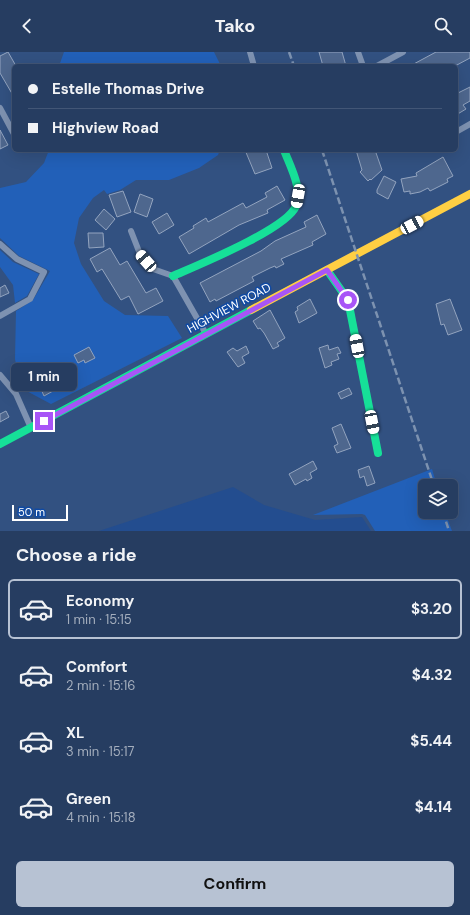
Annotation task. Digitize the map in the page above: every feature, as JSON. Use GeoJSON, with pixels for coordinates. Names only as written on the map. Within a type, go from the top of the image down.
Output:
{"type":"FeatureCollection","features":[{"type":"Feature","properties":{"kind":"street"},"geometry":{"type":"LineString","coordinates":[[250,52],[253,64]]}},
{"type":"Feature","properties":{"kind":"street"},"geometry":{"type":"LineString","coordinates":[[358,52],[362,64]]}},
{"type":"Feature","properties":{"kind":"street"},"geometry":{"type":"LineString","coordinates":[[381,64],[403,52]]}},
{"type":"Feature","properties":{"kind":"street"},"geometry":{"type":"LineString","coordinates":[[0,108],[12,130]]}},
{"type":"Feature","properties":{"kind":"street"},"geometry":{"type":"LineString","coordinates":[[458,131],[469,127]]}},
{"type":"Feature","properties":{"kind":"street"},"geometry":{"type":"LineString","coordinates":[[131,231],[140,254],[153,269],[174,276],[200,265],[290,216],[296,207],[298,196],[296,185],[285,152]]}},
{"type":"Feature","properties":{"kind":"street","name":"HIGHVIEW ROAD"},"geometry":{"type":"LineString","coordinates":[[0,444],[470,194]]}},
{"type":"Feature","properties":{"kind":"street"},"geometry":{"type":"LineString","coordinates":[[0,244],[17,259],[44,272],[30,299],[0,316]]}},
{"type":"Feature","properties":{"kind":"street"},"geometry":{"type":"LineString","coordinates":[[327,270],[348,300],[378,453]]}},
{"type":"Feature","properties":{"kind":"street"},"geometry":{"type":"LineString","coordinates":[[174,276],[206,334]]}},
{"type":"Feature","properties":{"kind":"street"},"geometry":{"type":"LineString","coordinates":[[0,375],[16,394],[31,428]]}},
{"type":"Feature","properties":{"kind":"shaded area"},"geometry":{"type":"Polygon","coordinates":[[[64,52],[214,52],[220,64],[60,64],[64,52]]]}},
{"type":"Feature","properties":{"kind":"shaded area"},"geometry":{"type":"Polygon","coordinates":[[[48,152],[219,152],[218,155],[199,168],[169,180],[136,180],[120,190],[107,194],[104,190],[93,198],[79,218],[74,243],[81,264],[104,301],[125,315],[168,316],[182,338],[51,404],[21,388],[15,359],[16,311],[33,300],[50,271],[19,256],[0,238],[0,188],[26,182],[44,163],[48,152]]]}},
{"type":"Feature","properties":{"kind":"shaded area"},"geometry":{"type":"Polygon","coordinates":[[[0,250],[13,262],[39,274],[27,296],[15,303],[13,285],[0,267],[0,250]]]}},
{"type":"Feature","properties":{"kind":"shaded area"},"geometry":{"type":"Polygon","coordinates":[[[432,469],[435,479],[418,479],[418,519],[448,519],[452,531],[375,531],[365,515],[362,514],[313,515],[432,469]]]}},
{"type":"Feature","properties":{"kind":"shaded area"},"geometry":{"type":"Polygon","coordinates":[[[233,487],[264,505],[315,520],[362,517],[371,531],[99,531],[233,487]]]}},
{"type":"Feature","properties":{"kind":"building"},"geometry":{"type":"Polygon","coordinates":[[[8,52],[15,64],[12,64],[12,94],[0,73],[0,56],[8,52]]]}},
{"type":"Feature","properties":{"kind":"building"},"geometry":{"type":"Polygon","coordinates":[[[319,52],[342,52],[345,64],[322,64],[319,52]]]}},
{"type":"Feature","properties":{"kind":"building"},"geometry":{"type":"Polygon","coordinates":[[[436,52],[470,52],[470,58],[458,64],[414,64],[436,52]]]}},
{"type":"Feature","properties":{"kind":"building"},"geometry":{"type":"Polygon","coordinates":[[[470,87],[470,101],[463,105],[466,109],[458,114],[458,93],[470,87]]]}},
{"type":"Feature","properties":{"kind":"building"},"geometry":{"type":"Polygon","coordinates":[[[0,130],[8,145],[0,149],[0,130]]]}},
{"type":"Feature","properties":{"kind":"building"},"geometry":{"type":"Polygon","coordinates":[[[246,152],[267,152],[272,168],[255,174],[246,152]]]}},
{"type":"Feature","properties":{"kind":"building"},"geometry":{"type":"Polygon","coordinates":[[[357,152],[376,152],[382,170],[368,181],[360,172],[362,170],[357,152]]]}},
{"type":"Feature","properties":{"kind":"building"},"geometry":{"type":"Polygon","coordinates":[[[443,157],[453,176],[447,179],[448,182],[430,191],[428,188],[420,192],[410,194],[410,191],[404,192],[401,179],[417,176],[416,173],[443,157]]]}},
{"type":"Feature","properties":{"kind":"building"},"geometry":{"type":"Polygon","coordinates":[[[384,176],[396,182],[388,199],[377,193],[384,176]]]}},
{"type":"Feature","properties":{"kind":"building"},"geometry":{"type":"Polygon","coordinates":[[[277,186],[285,200],[267,210],[268,213],[239,225],[189,254],[179,237],[194,228],[193,226],[206,218],[208,222],[243,203],[246,208],[267,197],[265,193],[277,186]]]}},
{"type":"Feature","properties":{"kind":"building"},"geometry":{"type":"Polygon","coordinates":[[[123,191],[131,212],[117,217],[109,195],[123,191]]]}},
{"type":"Feature","properties":{"kind":"building"},"geometry":{"type":"Polygon","coordinates":[[[140,194],[153,199],[147,217],[134,212],[140,194]]]}},
{"type":"Feature","properties":{"kind":"building"},"geometry":{"type":"Polygon","coordinates":[[[104,209],[115,219],[106,230],[95,220],[104,209]]]}},
{"type":"Feature","properties":{"kind":"building"},"geometry":{"type":"Polygon","coordinates":[[[167,213],[174,225],[159,234],[152,222],[167,213]]]}},
{"type":"Feature","properties":{"kind":"building"},"geometry":{"type":"Polygon","coordinates":[[[317,215],[326,234],[312,242],[313,245],[281,259],[284,264],[276,268],[275,266],[270,268],[252,277],[254,281],[216,301],[215,299],[210,302],[200,283],[261,251],[275,241],[306,227],[304,222],[317,215]]]}},
{"type":"Feature","properties":{"kind":"building"},"geometry":{"type":"Polygon","coordinates":[[[88,233],[103,233],[104,247],[89,248],[88,233]]]}},
{"type":"Feature","properties":{"kind":"building"},"geometry":{"type":"Polygon","coordinates":[[[110,248],[120,265],[127,261],[146,293],[156,288],[163,301],[138,314],[129,296],[121,300],[102,269],[97,272],[90,259],[110,248]]]}},
{"type":"Feature","properties":{"kind":"building"},"geometry":{"type":"Polygon","coordinates":[[[5,285],[9,293],[0,297],[0,288],[5,285]]]}},
{"type":"Feature","properties":{"kind":"building"},"geometry":{"type":"Polygon","coordinates":[[[310,299],[317,313],[299,323],[295,312],[298,310],[297,307],[310,299]]]}},
{"type":"Feature","properties":{"kind":"building"},"geometry":{"type":"Polygon","coordinates":[[[450,299],[462,330],[448,335],[444,324],[441,325],[436,304],[450,299]]]}},
{"type":"Feature","properties":{"kind":"building"},"geometry":{"type":"Polygon","coordinates":[[[270,310],[285,338],[277,343],[279,346],[273,349],[264,333],[260,328],[258,329],[253,321],[270,310]]]}},
{"type":"Feature","properties":{"kind":"building"},"geometry":{"type":"Polygon","coordinates":[[[328,345],[329,350],[338,347],[341,353],[337,354],[339,359],[331,362],[332,365],[325,368],[319,348],[328,345]]]}},
{"type":"Feature","properties":{"kind":"building"},"geometry":{"type":"Polygon","coordinates":[[[246,346],[249,353],[242,357],[245,363],[238,367],[227,352],[233,348],[237,351],[246,346]]]}},
{"type":"Feature","properties":{"kind":"building"},"geometry":{"type":"Polygon","coordinates":[[[89,347],[95,358],[85,363],[84,360],[78,363],[74,355],[89,347]]]}},
{"type":"Feature","properties":{"kind":"building"},"geometry":{"type":"Polygon","coordinates":[[[49,378],[51,382],[58,378],[62,386],[44,396],[40,387],[45,384],[43,381],[49,378]]]}},
{"type":"Feature","properties":{"kind":"building"},"geometry":{"type":"Polygon","coordinates":[[[349,388],[352,394],[341,399],[338,393],[349,388]]]}},
{"type":"Feature","properties":{"kind":"building"},"geometry":{"type":"Polygon","coordinates":[[[6,411],[9,417],[0,422],[0,414],[6,411]]]}},
{"type":"Feature","properties":{"kind":"building"},"geometry":{"type":"Polygon","coordinates":[[[341,424],[351,448],[337,453],[334,446],[338,444],[332,428],[341,424]]]}},
{"type":"Feature","properties":{"kind":"building"},"geometry":{"type":"Polygon","coordinates":[[[313,461],[317,469],[310,473],[312,478],[307,481],[306,479],[295,485],[289,474],[313,461]]]}},
{"type":"Feature","properties":{"kind":"building"},"geometry":{"type":"Polygon","coordinates":[[[369,466],[375,483],[367,486],[364,476],[360,478],[358,470],[369,466]]]}},
{"type":"Feature","properties":{"kind":"railway"},"geometry":{"type":"LineString","coordinates":[[289,52],[293,64]]}},
{"type":"Feature","properties":{"kind":"railway"},"geometry":{"type":"LineString","coordinates":[[323,152],[432,479]]}},
{"type":"Feature","properties":{"kind":"railway"},"geometry":{"type":"LineString","coordinates":[[445,519],[449,531]]}},
{"type":"Feature","properties":{"kind":"traffic: fast"},"geometry":{"type":"LineString","coordinates":[[173,276],[240,246],[276,225],[289,215],[296,206],[298,192],[295,178],[285,152]]}},
{"type":"Feature","properties":{"kind":"traffic: fast"},"geometry":{"type":"LineString","coordinates":[[327,270],[348,300],[378,453]]}},
{"type":"Feature","properties":{"kind":"traffic: fast"},"geometry":{"type":"LineString","coordinates":[[0,444],[251,310]]}},
{"type":"Feature","properties":{"kind":"traffic: slow"},"geometry":{"type":"LineString","coordinates":[[251,310],[470,194]]}},
{"type":"Feature","properties":{"kind":"route"},"geometry":{"type":"LineString","coordinates":[[44,421],[327,270],[348,300]]}}]}
